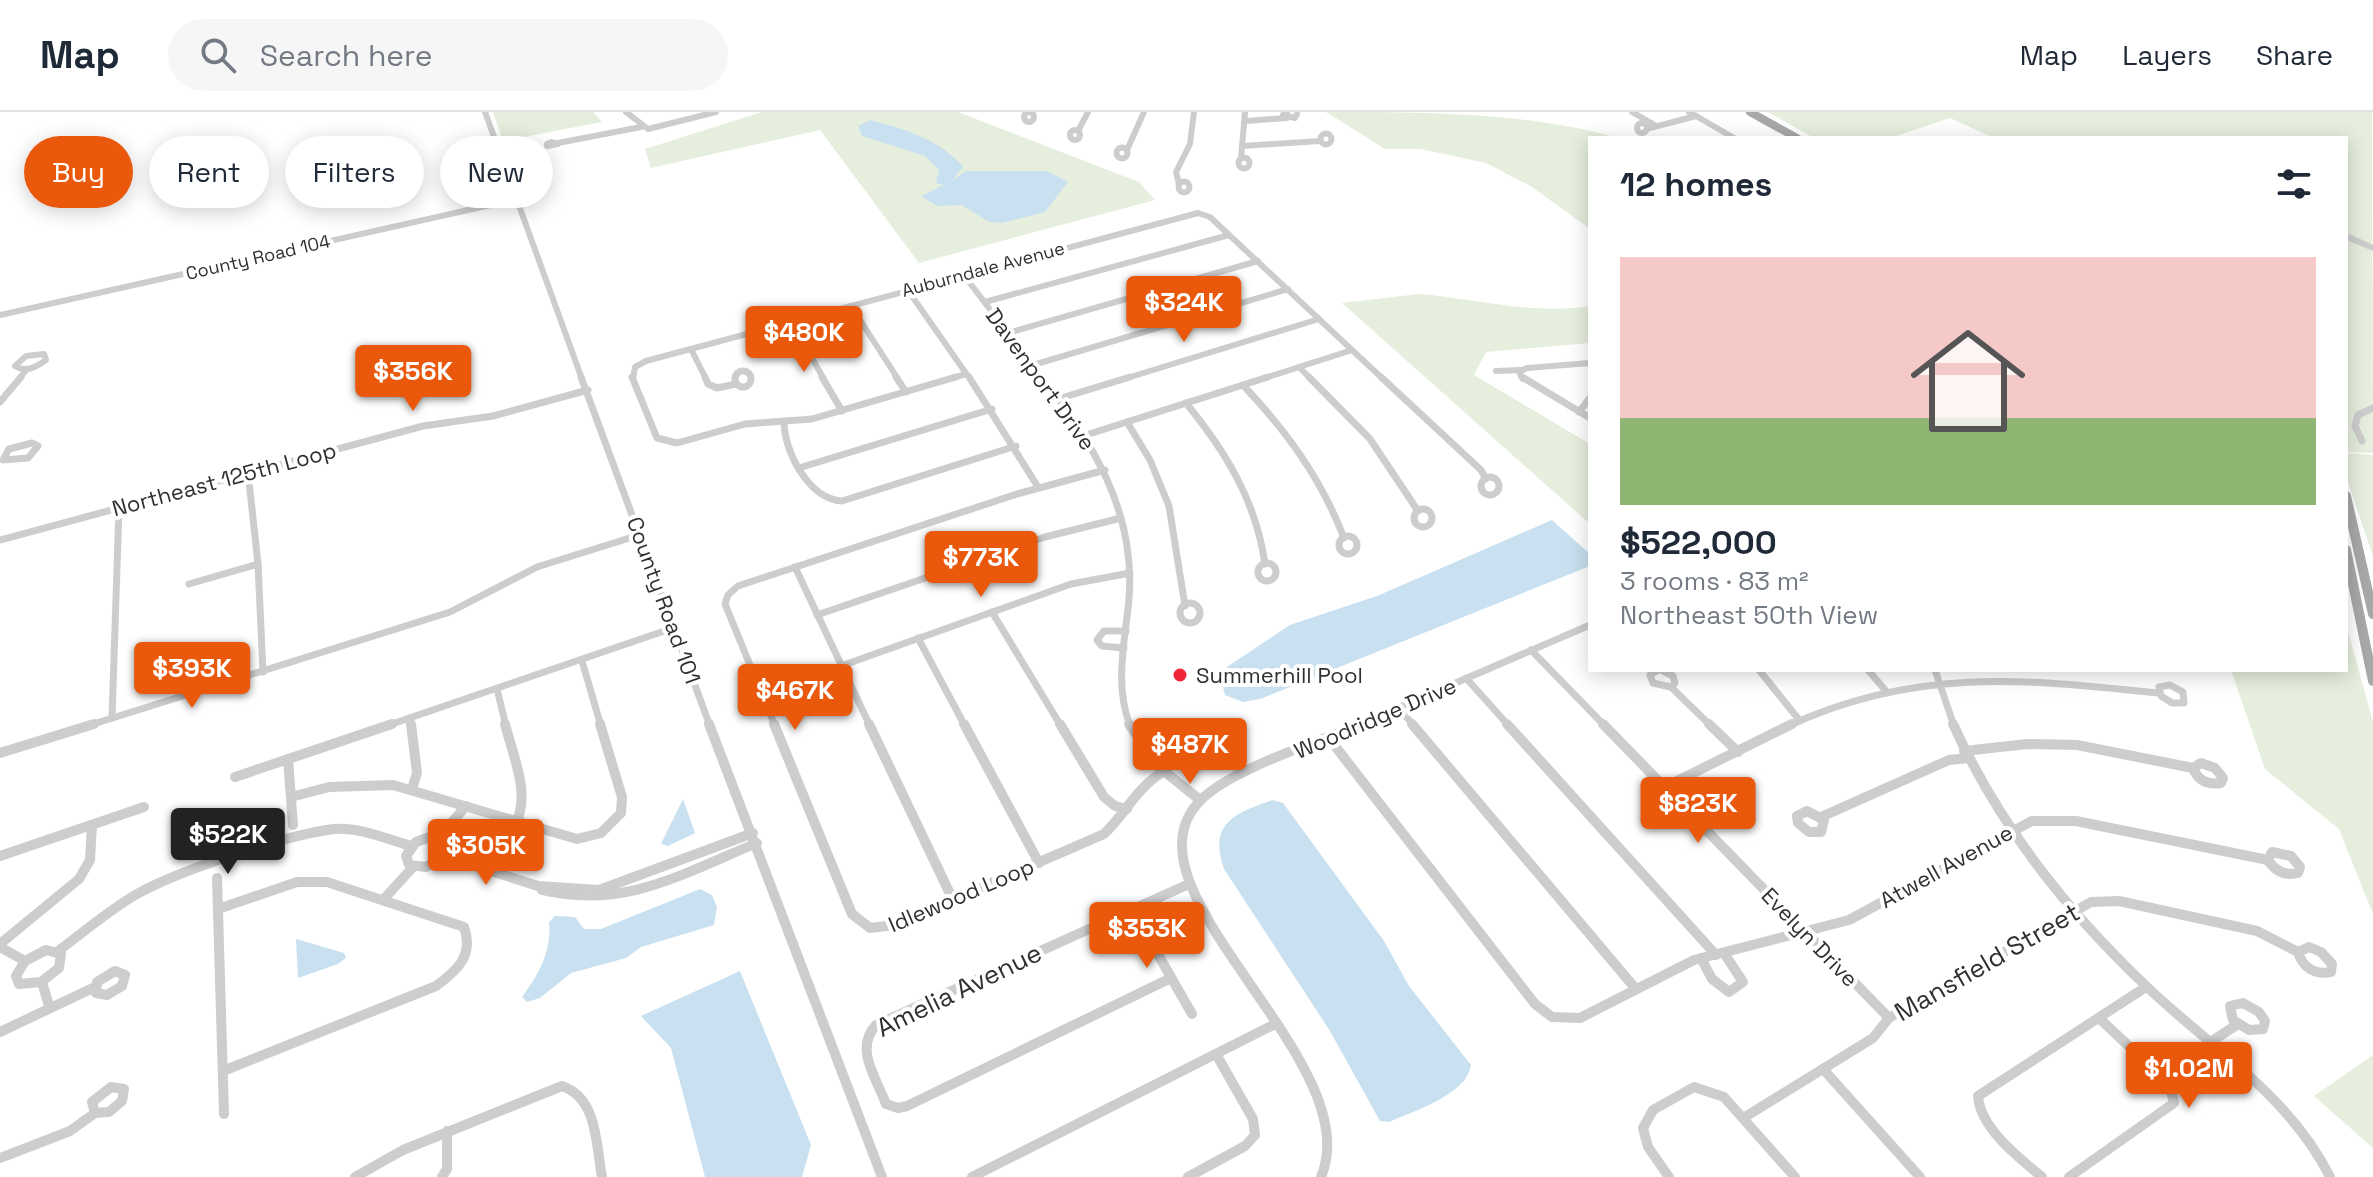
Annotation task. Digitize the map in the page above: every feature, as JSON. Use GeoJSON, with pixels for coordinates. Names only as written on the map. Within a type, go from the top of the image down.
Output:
{"type":"FeatureCollection","features":[{"type":"Feature","properties":{"kind":"main road"},"geometry":{"type":"LineString","coordinates":[[1740,112],[1783,136]]}},
{"type":"Feature","properties":{"kind":"main road"},"geometry":{"type":"LineString","coordinates":[[1750,112],[1793,136]]}},
{"type":"Feature","properties":{"kind":"main road"},"geometry":{"type":"LineString","coordinates":[[2348,505],[2373,614]]}},
{"type":"Feature","properties":{"kind":"main road"},"geometry":{"type":"LineString","coordinates":[[2348,560],[2373,681]]}},
{"type":"Feature","properties":{"kind":"street","name":"County Road 101"},"geometry":{"type":"LineString","coordinates":[[485,112],[494,136]]}},
{"type":"Feature","properties":{"kind":"street"},"geometry":{"type":"LineString","coordinates":[[627,113],[636,112]]}},
{"type":"Feature","properties":{"kind":"street"},"geometry":{"type":"LineString","coordinates":[[558,143],[641,127],[665,128],[716,112]]}},
{"type":"Feature","properties":{"kind":"street"},"geometry":{"type":"LineString","coordinates":[[1078,131],[1088,112]]}},
{"type":"Feature","properties":{"kind":"street"},"geometry":{"type":"LineString","coordinates":[[1127,150],[1143,122],[1144,112]]}},
{"type":"Feature","properties":{"kind":"street"},"geometry":{"type":"LineString","coordinates":[[1179,184],[1176,172],[1190,144],[1194,112]]}},
{"type":"Feature","properties":{"kind":"street"},"geometry":{"type":"LineString","coordinates":[[1241,159],[1245,112]]}},
{"type":"Feature","properties":{"kind":"street"},"geometry":{"type":"LineString","coordinates":[[1632,112],[1653,127],[1696,116]]}},
{"type":"Feature","properties":{"kind":"street"},"geometry":{"type":"LineString","coordinates":[[1689,112],[1731,136]]}},
{"type":"Feature","properties":{"kind":"street"},"geometry":{"type":"LineString","coordinates":[[627,113],[641,127]]}},
{"type":"Feature","properties":{"kind":"street"},"geometry":{"type":"LineString","coordinates":[[1246,121],[1289,114]]}},
{"type":"Feature","properties":{"kind":"street"},"geometry":{"type":"LineString","coordinates":[[1242,146],[1320,141]]}},
{"type":"Feature","properties":{"kind":"street","name":"County Road 104"},"geometry":{"type":"LineString","coordinates":[[0,315],[477,208]]}},
{"type":"Feature","properties":{"kind":"street","name":"County Road 101"},"geometry":{"type":"LineString","coordinates":[[520,208],[673,628],[882,1177]]}},
{"type":"Feature","properties":{"kind":"street","name":"Auburndale Avenue"},"geometry":{"type":"LineString","coordinates":[[966,374],[842,411],[745,424],[677,443],[659,440],[631,374],[640,363],[1192,213],[1207,215],[1258,261],[1481,470],[1486,479]]}},
{"type":"Feature","properties":{"kind":"street"},"geometry":{"type":"LineString","coordinates":[[985,302],[1229,235]]}},
{"type":"Feature","properties":{"kind":"street"},"geometry":{"type":"LineString","coordinates":[[2348,237],[2373,248]]}},
{"type":"Feature","properties":{"kind":"street"},"geometry":{"type":"LineString","coordinates":[[1008,333],[1258,261]]}},
{"type":"Feature","properties":{"kind":"street","name":"Davenport Drive"},"geometry":{"type":"LineString","coordinates":[[963,274],[1086,435],[1105,470],[1121,518],[1130,573],[1121,690],[1124,706],[1140,741],[1161,773],[1200,800]]}},
{"type":"Feature","properties":{"kind":"street"},"geometry":{"type":"LineString","coordinates":[[907,289],[992,409],[1038,487]]}},
{"type":"Feature","properties":{"kind":"street"},"geometry":{"type":"LineString","coordinates":[[1033,365],[1288,289]]}},
{"type":"Feature","properties":{"kind":"street"},"geometry":{"type":"LineString","coordinates":[[851,306],[906,392]]}},
{"type":"Feature","properties":{"kind":"street"},"geometry":{"type":"LineString","coordinates":[[1058,399],[1319,319]]}},
{"type":"Feature","properties":{"kind":"street"},"geometry":{"type":"LineString","coordinates":[[791,322],[842,411]]}},
{"type":"Feature","properties":{"kind":"street"},"geometry":{"type":"LineString","coordinates":[[691,349],[708,384],[717,388],[736,384]]}},
{"type":"Feature","properties":{"kind":"street"},"geometry":{"type":"LineString","coordinates":[[1086,435],[1352,350]]}},
{"type":"Feature","properties":{"kind":"street"},"geometry":{"type":"LineString","coordinates":[[1496,371],[1588,365]]}},
{"type":"Feature","properties":{"kind":"street"},"geometry":{"type":"LineString","coordinates":[[1299,367],[1375,445],[1418,511]]}},
{"type":"Feature","properties":{"kind":"street"},"geometry":{"type":"LineString","coordinates":[[0,402],[27,369]]}},
{"type":"Feature","properties":{"kind":"street"},"geometry":{"type":"LineString","coordinates":[[1520,370],[1523,379],[1588,417]]}},
{"type":"Feature","properties":{"kind":"street"},"geometry":{"type":"LineString","coordinates":[[1243,385],[1304,453],[1322,482],[1344,538]]}},
{"type":"Feature","properties":{"kind":"street","name":"Northeast 125th Loop"},"geometry":{"type":"LineString","coordinates":[[0,540],[433,424],[493,416],[588,390]]}},
{"type":"Feature","properties":{"kind":"street"},"geometry":{"type":"LineString","coordinates":[[1579,412],[1588,401]]}},
{"type":"Feature","properties":{"kind":"street"},"geometry":{"type":"LineString","coordinates":[[1186,403],[1221,447],[1241,480],[1257,523],[1265,564]]}},
{"type":"Feature","properties":{"kind":"street"},"geometry":{"type":"LineString","coordinates":[[2362,441],[2355,426],[2358,415],[2373,408]]}},
{"type":"Feature","properties":{"kind":"street"},"geometry":{"type":"LineString","coordinates":[[802,467],[992,409]]}},
{"type":"Feature","properties":{"kind":"street"},"geometry":{"type":"LineString","coordinates":[[784,421],[784,432],[816,495],[835,502],[1016,446]]}},
{"type":"Feature","properties":{"kind":"street"},"geometry":{"type":"LineString","coordinates":[[1127,422],[1150,460],[1169,506],[1185,606]]}},
{"type":"Feature","properties":{"kind":"street"},"geometry":{"type":"LineString","coordinates":[[0,446],[9,449],[26,443],[38,446],[31,456],[15,462],[3,460],[9,449]]}},
{"type":"Feature","properties":{"kind":"street","name":"Idlewood Loop"},"geometry":{"type":"LineString","coordinates":[[1105,470],[1038,487],[738,586],[728,595],[725,604],[852,914],[863,925],[886,928],[1104,834],[1127,809],[1141,786],[1161,773]]}},
{"type":"Feature","properties":{"kind":"street"},"geometry":{"type":"LineString","coordinates":[[248,472],[258,564],[263,672]]}},
{"type":"Feature","properties":{"kind":"street"},"geometry":{"type":"LineString","coordinates":[[112,718],[119,508]]}},
{"type":"Feature","properties":{"kind":"street"},"geometry":{"type":"LineString","coordinates":[[817,615],[1054,534],[1121,518]]}},
{"type":"Feature","properties":{"kind":"street"},"geometry":{"type":"LineString","coordinates":[[0,753],[450,612],[537,567],[639,535]]}},
{"type":"Feature","properties":{"kind":"street"},"geometry":{"type":"LineString","coordinates":[[189,584],[258,564]]}},
{"type":"Feature","properties":{"kind":"street"},"geometry":{"type":"LineString","coordinates":[[795,567],[953,900]]}},
{"type":"Feature","properties":{"kind":"street"},"geometry":{"type":"LineString","coordinates":[[841,666],[1090,578],[1130,573]]}},
{"type":"Feature","properties":{"kind":"street"},"geometry":{"type":"LineString","coordinates":[[992,612],[1104,797],[1115,806],[1127,809]]}},
{"type":"Feature","properties":{"kind":"street","name":"Woodridge Drive"},"geometry":{"type":"LineString","coordinates":[[1200,800],[1223,783],[1588,626]]}},
{"type":"Feature","properties":{"kind":"street"},"geometry":{"type":"LineString","coordinates":[[235,777],[673,628]]}},
{"type":"Feature","properties":{"kind":"street"},"geometry":{"type":"LineString","coordinates":[[1124,648],[1102,646],[1097,640],[1104,631],[1126,631]]}},
{"type":"Feature","properties":{"kind":"street"},"geometry":{"type":"LineString","coordinates":[[918,638],[1039,863]]}},
{"type":"Feature","properties":{"kind":"street","name":"Evelyn Drive"},"geometry":{"type":"LineString","coordinates":[[1531,650],[1889,1018]]}},
{"type":"Feature","properties":{"kind":"street"},"geometry":{"type":"LineString","coordinates":[[291,797],[353,784],[412,789],[577,839],[601,833],[621,813],[622,797],[582,661]]}},
{"type":"Feature","properties":{"kind":"street"},"geometry":{"type":"LineString","coordinates":[[1655,672],[1650,675],[1653,683],[1671,687],[1738,752]]}},
{"type":"Feature","properties":{"kind":"street"},"geometry":{"type":"LineString","coordinates":[[1664,672],[1673,676],[1675,683],[1671,687]]}},
{"type":"Feature","properties":{"kind":"street"},"geometry":{"type":"LineString","coordinates":[[1761,672],[1800,721]]}},
{"type":"Feature","properties":{"kind":"street"},"geometry":{"type":"LineString","coordinates":[[1870,672],[1886,691]]}},
{"type":"Feature","properties":{"kind":"street"},"geometry":{"type":"LineString","coordinates":[[1936,672],[1966,754],[2010,830],[2072,910],[2146,987],[2304,1131],[2330,1177]]}},
{"type":"Feature","properties":{"kind":"street"},"geometry":{"type":"LineString","coordinates":[[1665,787],[1800,721],[1886,691],[2000,675],[2159,693]]}},
{"type":"Feature","properties":{"kind":"street"},"geometry":{"type":"LineString","coordinates":[[1466,678],[1743,982],[1729,992],[1712,979],[1701,958]]}},
{"type":"Feature","properties":{"kind":"street"},"geometry":{"type":"LineString","coordinates":[[497,689],[522,795],[523,809],[516,822]]}},
{"type":"Feature","properties":{"kind":"street"},"geometry":{"type":"LineString","coordinates":[[1398,707],[1635,988]]}},
{"type":"Feature","properties":{"kind":"street"},"geometry":{"type":"LineString","coordinates":[[410,718],[417,773],[412,789]]}},
{"type":"Feature","properties":{"kind":"street","name":"Atwell Avenue"},"geometry":{"type":"LineString","coordinates":[[1328,737],[1544,1012],[1561,1019],[1580,1018],[1675,967],[1701,958],[1849,920],[2010,830],[2032,821],[2062,819],[2268,860]]}},
{"type":"Feature","properties":{"kind":"street"},"geometry":{"type":"LineString","coordinates":[[1821,817],[1949,760],[1966,754],[2027,744],[2077,745],[2193,768]]}},
{"type":"Feature","properties":{"kind":"street"},"geometry":{"type":"LineString","coordinates":[[288,759],[293,825]]}},
{"type":"Feature","properties":{"kind":"street"},"geometry":{"type":"LineString","coordinates":[[1200,800],[1189,815],[1180,856],[1189,884],[1318,1093],[1326,1113],[1330,1149],[1321,1177]]}},
{"type":"Feature","properties":{"kind":"street"},"geometry":{"type":"LineString","coordinates":[[413,867],[406,861],[411,846],[422,838],[440,836],[466,806]]}},
{"type":"Feature","properties":{"kind":"street"},"geometry":{"type":"LineString","coordinates":[[0,856],[144,807]]}},
{"type":"Feature","properties":{"kind":"street"},"geometry":{"type":"LineString","coordinates":[[25,961],[0,946],[79,879],[90,860],[92,825]]}},
{"type":"Feature","properties":{"kind":"street"},"geometry":{"type":"LineString","coordinates":[[58,951],[63,958],[59,968],[42,982],[29,986],[19,984],[17,971],[25,961],[46,950],[58,951],[112,910],[159,883],[277,842],[336,829],[372,834],[411,846]]}},
{"type":"Feature","properties":{"kind":"street"},"geometry":{"type":"LineString","coordinates":[[383,900],[413,867],[433,865],[444,856],[448,846],[440,836]]}},
{"type":"Feature","properties":{"kind":"street"},"geometry":{"type":"LineString","coordinates":[[444,856],[578,900],[625,895],[755,838]]}},
{"type":"Feature","properties":{"kind":"street"},"geometry":{"type":"LineString","coordinates":[[217,878],[224,1114]]}},
{"type":"Feature","properties":{"kind":"street"},"geometry":{"type":"LineString","coordinates":[[218,909],[297,882],[327,882],[464,927],[470,942],[467,956],[457,971],[436,986],[223,1071]]}},
{"type":"Feature","properties":{"kind":"street","name":"Amelia Avenue"},"geometry":{"type":"LineString","coordinates":[[1171,978],[907,1106],[891,1106],[882,1097],[864,1048],[865,1037],[870,1030],[1189,884]]}},
{"type":"Feature","properties":{"kind":"street","name":"Mansfield Street"},"geometry":{"type":"LineString","coordinates":[[1745,1117],[1873,1038],[1889,1018],[2072,910],[2091,902],[2119,901],[2257,931],[2298,952]]}},
{"type":"Feature","properties":{"kind":"street"},"geometry":{"type":"LineString","coordinates":[[1132,909],[1192,1014]]}},
{"type":"Feature","properties":{"kind":"street"},"geometry":{"type":"LineString","coordinates":[[42,982],[49,1006]]}},
{"type":"Feature","properties":{"kind":"street"},"geometry":{"type":"LineString","coordinates":[[0,1032],[49,1006],[95,987]]}},
{"type":"Feature","properties":{"kind":"street"},"geometry":{"type":"LineString","coordinates":[[2042,1177],[1985,1120],[1977,1107],[1978,1096],[2146,987]]}},
{"type":"Feature","properties":{"kind":"street"},"geometry":{"type":"LineString","coordinates":[[2069,1177],[2174,1103],[2169,1084],[2099,1018]]}},
{"type":"Feature","properties":{"kind":"street"},"geometry":{"type":"LineString","coordinates":[[972,1177],[1275,1024]]}},
{"type":"Feature","properties":{"kind":"street"},"geometry":{"type":"LineString","coordinates":[[2209,1043],[2238,1024]]}},
{"type":"Feature","properties":{"kind":"street"},"geometry":{"type":"LineString","coordinates":[[1188,1177],[1245,1146],[1255,1135],[1253,1119],[1216,1054]]}},
{"type":"Feature","properties":{"kind":"street"},"geometry":{"type":"LineString","coordinates":[[1823,1069],[1920,1177]]}},
{"type":"Feature","properties":{"kind":"street"},"geometry":{"type":"LineString","coordinates":[[355,1177],[403,1150],[447,1131],[551,1088],[569,1086],[587,1103],[602,1177]]}},
{"type":"Feature","properties":{"kind":"street"},"geometry":{"type":"LineString","coordinates":[[1669,1177],[1644,1140],[1644,1120],[1650,1110],[1686,1090],[1704,1088],[1724,1097],[1745,1117],[1795,1177]]}},
{"type":"Feature","properties":{"kind":"street"},"geometry":{"type":"LineString","coordinates":[[0,1158],[70,1131],[95,1113]]}},
{"type":"Feature","properties":{"kind":"street"},"geometry":{"type":"LineString","coordinates":[[442,1177],[447,1169],[447,1131]]}},
{"type":"Feature","properties":{"kind":"green space"},"geometry":{"type":"Polygon","coordinates":[[[493,112],[593,112],[602,122],[529,136],[501,136],[493,112]]]}},
{"type":"Feature","properties":{"kind":"green space"},"geometry":{"type":"Polygon","coordinates":[[[762,112],[958,112],[1139,182],[1155,200],[919,263],[820,130],[651,168],[645,149],[762,112]]]}},
{"type":"Feature","properties":{"kind":"green space"},"geometry":{"type":"Polygon","coordinates":[[[1326,112],[1437,113],[1511,118],[1610,136],[1588,136],[1588,228],[1532,187],[1486,163],[1421,149],[1385,149],[1326,112]]]}},
{"type":"Feature","properties":{"kind":"green space"},"geometry":{"type":"Polygon","coordinates":[[[1768,112],[2372,112],[2373,453],[2348,452],[2348,136],[1990,136],[1950,118],[1896,136],[1810,136],[1768,112]]]}},
{"type":"Feature","properties":{"kind":"green space"},"geometry":{"type":"Polygon","coordinates":[[[1419,294],[1547,309],[1588,306],[1588,343],[1486,352],[1474,375],[1588,443],[1588,522],[1342,303],[1419,294]]]}},
{"type":"Feature","properties":{"kind":"green space"},"geometry":{"type":"Polygon","coordinates":[[[2348,453],[2373,455],[2373,556],[2348,482],[2348,453]]]}},
{"type":"Feature","properties":{"kind":"green space"},"geometry":{"type":"Polygon","coordinates":[[[2348,631],[2373,722],[2373,914],[2339,829],[2265,769],[2232,672],[2348,672],[2348,631]]]}},
{"type":"Feature","properties":{"kind":"green space"},"geometry":{"type":"Polygon","coordinates":[[[2373,1055],[2373,1148],[2314,1096],[2373,1055]]]}},
{"type":"Feature","properties":{"kind":"water"},"geometry":{"type":"Polygon","coordinates":[[[870,120],[908,131],[954,157],[963,167],[952,181],[966,171],[1047,171],[1068,182],[1045,212],[1002,223],[989,222],[962,205],[937,206],[921,196],[944,185],[936,183],[939,170],[925,156],[862,136],[858,126],[870,120]]]}},
{"type":"Feature","properties":{"kind":"water"},"geometry":{"type":"Polygon","coordinates":[[[1552,520],[1588,552],[1588,567],[1260,699],[1243,702],[1225,695],[1222,683],[1227,667],[1290,625],[1377,596],[1552,520]]]}},
{"type":"Feature","properties":{"kind":"water"},"geometry":{"type":"Polygon","coordinates":[[[683,799],[695,833],[668,846],[661,844],[683,799]]]}},
{"type":"Feature","properties":{"kind":"water"},"geometry":{"type":"Polygon","coordinates":[[[1273,800],[1283,803],[1384,941],[1409,986],[1471,1065],[1460,1085],[1438,1101],[1389,1122],[1380,1121],[1330,1031],[1224,869],[1220,853],[1222,830],[1237,815],[1273,800]]]}},
{"type":"Feature","properties":{"kind":"water"},"geometry":{"type":"Polygon","coordinates":[[[700,889],[712,895],[717,907],[714,925],[641,947],[626,958],[571,973],[540,998],[527,1002],[522,997],[543,962],[549,922],[555,916],[575,917],[584,929],[601,929],[700,889]]]}},
{"type":"Feature","properties":{"kind":"water"},"geometry":{"type":"Polygon","coordinates":[[[296,939],[344,953],[346,958],[338,964],[298,978],[296,939]]]}},
{"type":"Feature","properties":{"kind":"water"},"geometry":{"type":"Polygon","coordinates":[[[740,971],[811,1145],[802,1177],[705,1177],[671,1048],[641,1016],[740,971]]]}},
{"type":"Feature","properties":{"kind":"place","name":"Summerhill Pool"},"geometry":{"type":"Point","coordinates":[1180,675]}}]}
